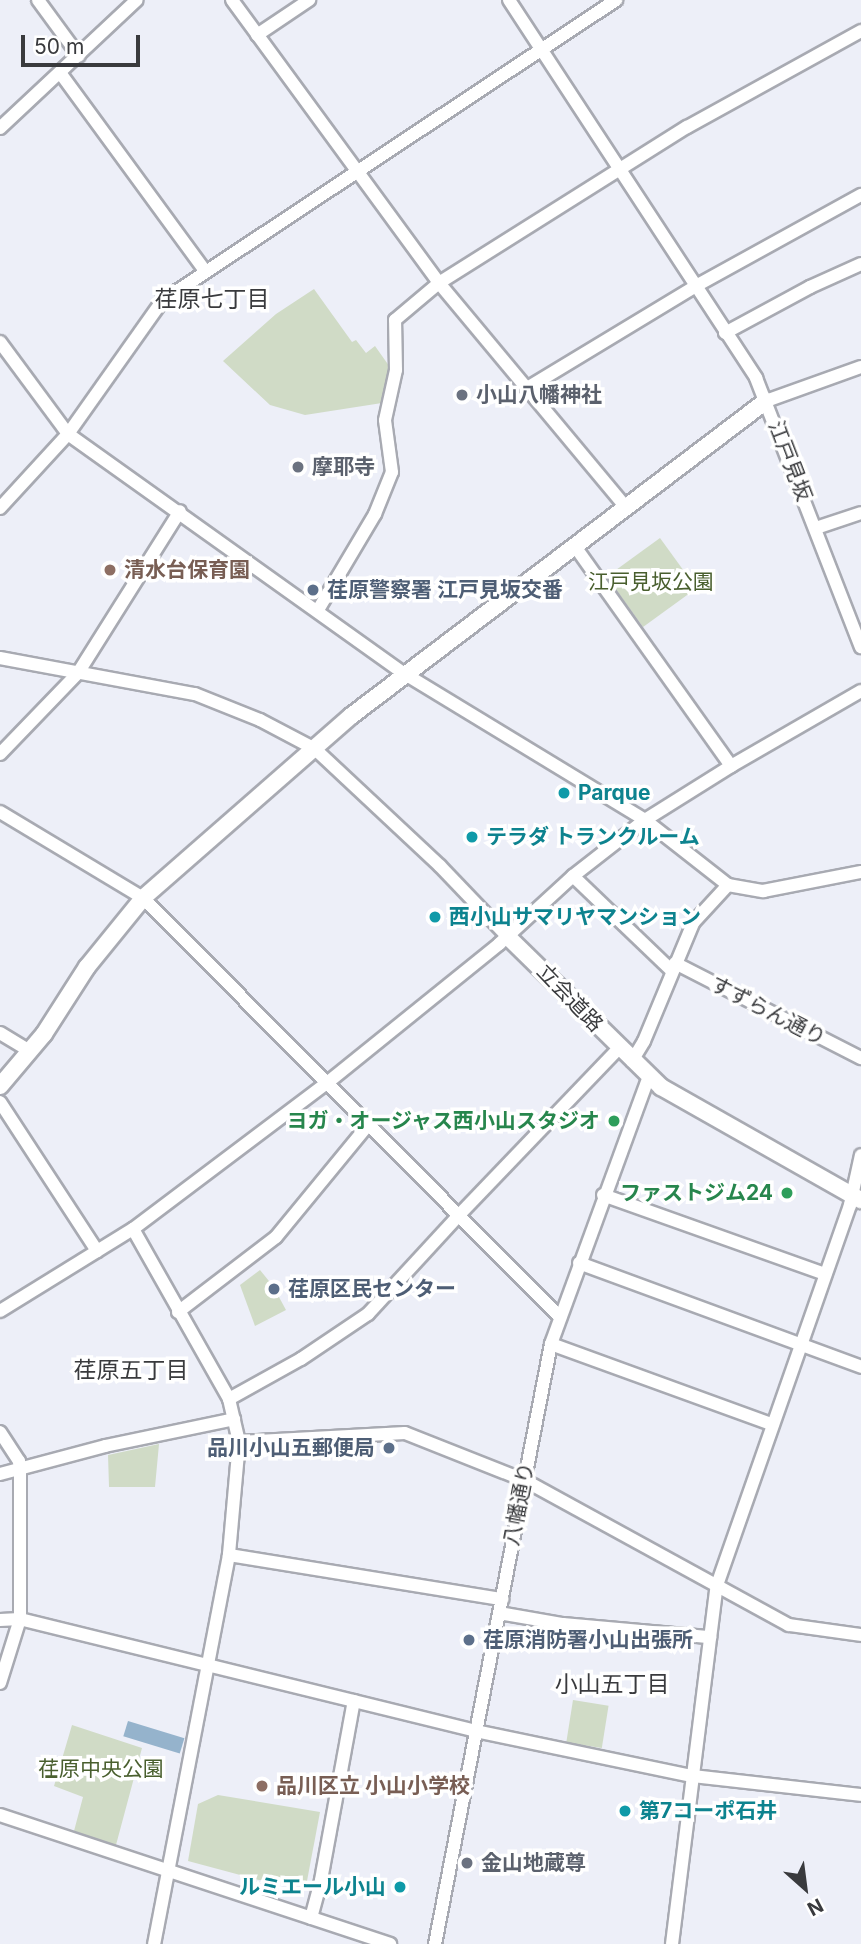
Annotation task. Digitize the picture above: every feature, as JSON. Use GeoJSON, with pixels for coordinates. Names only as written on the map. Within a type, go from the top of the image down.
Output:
{"type":"FeatureCollection","features":[{"type":"Feature","properties":{"kind":"street"},"geometry":{"type":"LineString","coordinates":[[38,0],[79,56]]}},
{"type":"Feature","properties":{"kind":"street"},"geometry":{"type":"LineString","coordinates":[[0,128],[61,74],[137,0]]}},
{"type":"Feature","properties":{"kind":"street"},"geometry":{"type":"LineString","coordinates":[[232,0],[439,283],[529,387],[625,506]]}},
{"type":"Feature","properties":{"kind":"street"},"geometry":{"type":"LineString","coordinates":[[257,34],[309,0]]}},
{"type":"Feature","properties":{"kind":"street","name":"江戸見坂"},"geometry":{"type":"LineString","coordinates":[[509,0],[756,379],[861,648]]}},
{"type":"Feature","properties":{"kind":"street"},"geometry":{"type":"LineString","coordinates":[[0,508],[68,434],[162,301],[616,0]]}},
{"type":"Feature","properties":{"kind":"street"},"geometry":{"type":"LineString","coordinates":[[318,610],[375,514],[392,472],[385,420],[397,370],[395,320],[439,283],[687,127],[861,31]]}},
{"type":"Feature","properties":{"kind":"street"},"geometry":{"type":"LineString","coordinates":[[61,74],[206,272]]}},
{"type":"Feature","properties":{"kind":"street"},"geometry":{"type":"LineString","coordinates":[[529,387],[694,287],[861,195]]}},
{"type":"Feature","properties":{"kind":"street"},"geometry":{"type":"LineString","coordinates":[[725,333],[810,287],[861,264]]}},
{"type":"Feature","properties":{"kind":"street"},"geometry":{"type":"LineString","coordinates":[[0,342],[68,434],[180,511],[405,674],[645,820],[728,885],[763,891],[861,872]]}},
{"type":"Feature","properties":{"kind":"street"},"geometry":{"type":"LineString","coordinates":[[0,1086],[30,1051],[86,967],[143,898],[314,749],[405,674],[766,401],[861,367]]}},
{"type":"Feature","properties":{"kind":"street"},"geometry":{"type":"LineString","coordinates":[[0,754],[78,673],[180,511]]}},
{"type":"Feature","properties":{"kind":"street"},"geometry":{"type":"LineString","coordinates":[[816,528],[861,513]]}},
{"type":"Feature","properties":{"kind":"street"},"geometry":{"type":"LineString","coordinates":[[574,545],[731,765]]}},
{"type":"Feature","properties":{"kind":"street","name":"立会道路"},"geometry":{"type":"LineString","coordinates":[[0,658],[195,694],[260,720],[314,749],[440,866],[507,936],[661,1087],[857,1197]]}},
{"type":"Feature","properties":{"kind":"street"},"geometry":{"type":"LineString","coordinates":[[0,1311],[133,1229],[327,1083],[507,936],[573,876],[645,820],[731,765],[861,691]]}},
{"type":"Feature","properties":{"kind":"street"},"geometry":{"type":"LineString","coordinates":[[0,812],[143,898],[559,1316]]}},
{"type":"Feature","properties":{"kind":"street","name":"すずらん通り"},"geometry":{"type":"LineString","coordinates":[[573,876],[673,967],[861,1058]]}},
{"type":"Feature","properties":{"kind":"street"},"geometry":{"type":"LineString","coordinates":[[632,1061],[644,1041],[693,923],[728,885]]}},
{"type":"Feature","properties":{"kind":"street"},"geometry":{"type":"LineString","coordinates":[[0,1033],[30,1051]]}},
{"type":"Feature","properties":{"kind":"street"},"geometry":{"type":"LineString","coordinates":[[229,1399],[301,1359],[368,1314],[458,1215],[619,1048]]}},
{"type":"Feature","properties":{"kind":"street","name":"八幡通り"},"geometry":{"type":"LineString","coordinates":[[435,1944],[551,1344],[603,1195],[649,1076]]}},
{"type":"Feature","properties":{"kind":"street"},"geometry":{"type":"LineString","coordinates":[[0,1102],[97,1251]]}},
{"type":"Feature","properties":{"kind":"street"},"geometry":{"type":"LineString","coordinates":[[178,1312],[276,1237],[368,1125]]}},
{"type":"Feature","properties":{"kind":"street"},"geometry":{"type":"LineString","coordinates":[[672,1944],[717,1585],[825,1274],[857,1197],[861,1155]]}},
{"type":"Feature","properties":{"kind":"street"},"geometry":{"type":"LineString","coordinates":[[603,1195],[825,1274]]}},
{"type":"Feature","properties":{"kind":"street"},"geometry":{"type":"LineString","coordinates":[[133,1229],[229,1399],[239,1443],[229,1555],[155,1944]]}},
{"type":"Feature","properties":{"kind":"street"},"geometry":{"type":"LineString","coordinates":[[579,1263],[861,1367]]}},
{"type":"Feature","properties":{"kind":"street"},"geometry":{"type":"LineString","coordinates":[[551,1344],[773,1425]]}},
{"type":"Feature","properties":{"kind":"street"},"geometry":{"type":"LineString","coordinates":[[0,1474],[234,1419]]}},
{"type":"Feature","properties":{"kind":"street"},"geometry":{"type":"LineString","coordinates":[[0,1432],[19,1461],[20,1469],[20,1619],[0,1683]]}},
{"type":"Feature","properties":{"kind":"street"},"geometry":{"type":"LineString","coordinates":[[239,1443],[405,1433],[524,1480],[789,1625],[861,1634]]}},
{"type":"Feature","properties":{"kind":"street"},"geometry":{"type":"LineString","coordinates":[[229,1555],[502,1599]]}},
{"type":"Feature","properties":{"kind":"street"},"geometry":{"type":"LineString","coordinates":[[499,1613],[625,1631],[710,1637]]}},
{"type":"Feature","properties":{"kind":"street"},"geometry":{"type":"LineString","coordinates":[[0,1620],[20,1619],[476,1731],[692,1776],[861,1795]]}},
{"type":"Feature","properties":{"kind":"street"},"geometry":{"type":"LineString","coordinates":[[311,1918],[321,1880],[354,1701]]}},
{"type":"Feature","properties":{"kind":"street"},"geometry":{"type":"LineString","coordinates":[[0,1815],[390,1944]]}},
{"type":"Feature","properties":{"kind":"green space"},"geometry":{"type":"Polygon","coordinates":[[[314,289],[352,342],[356,340],[366,353],[375,346],[392,370],[382,403],[305,415],[270,405],[223,361],[276,314],[314,289]]]}},
{"type":"Feature","properties":{"kind":"green space","name":"江戸見坂公園"},"geometry":{"type":"Polygon","coordinates":[[[660,538],[696,588],[643,627],[607,577],[660,538]]]}},
{"type":"Feature","properties":{"kind":"green space"},"geometry":{"type":"Polygon","coordinates":[[[260,1270],[273,1286],[286,1310],[255,1326],[240,1285],[260,1270]]]}},
{"type":"Feature","properties":{"kind":"green space"},"geometry":{"type":"Polygon","coordinates":[[[159,1444],[155,1487],[109,1487],[108,1455],[159,1444]]]}},
{"type":"Feature","properties":{"kind":"green space"},"geometry":{"type":"Polygon","coordinates":[[[573,1700],[609,1706],[602,1748],[566,1742],[573,1700]]]}},
{"type":"Feature","properties":{"kind":"green space","name":"荏原中央公園"},"geometry":{"type":"Polygon","coordinates":[[[72,1725],[142,1748],[116,1845],[74,1831],[83,1797],[54,1786],[72,1725]]]}},
{"type":"Feature","properties":{"kind":"green space"},"geometry":{"type":"Polygon","coordinates":[[[218,1795],[320,1812],[307,1881],[259,1880],[188,1861],[198,1804],[218,1795]]]}},
{"type":"Feature","properties":{"kind":"water"},"geometry":{"type":"Polygon","coordinates":[[[128,1721],[184,1738],[180,1754],[123,1736],[128,1721]]]}},
{"type":"Feature","properties":{"kind":"place","name":"小山八幡神社"},"geometry":{"type":"Point","coordinates":[462,395]}},
{"type":"Feature","properties":{"kind":"place","name":"摩耶寺"},"geometry":{"type":"Point","coordinates":[298,467]}},
{"type":"Feature","properties":{"kind":"place","name":"清水台保育園"},"geometry":{"type":"Point","coordinates":[110,570]}},
{"type":"Feature","properties":{"kind":"place","name":"荏原警察署 江戸見坂交番"},"geometry":{"type":"Point","coordinates":[313,590]}},
{"type":"Feature","properties":{"kind":"place","name":"Parque"},"geometry":{"type":"Point","coordinates":[564,793]}},
{"type":"Feature","properties":{"kind":"place","name":"テラダ トランクルーム"},"geometry":{"type":"Point","coordinates":[472,837]}},
{"type":"Feature","properties":{"kind":"place","name":"西小山サマリヤマンション"},"geometry":{"type":"Point","coordinates":[435,917]}},
{"type":"Feature","properties":{"kind":"place","name":"ヨガ・オージャス西小山スタジオ"},"geometry":{"type":"Point","coordinates":[614,1121]}},
{"type":"Feature","properties":{"kind":"place","name":"ファストジム24"},"geometry":{"type":"Point","coordinates":[787,1193]}},
{"type":"Feature","properties":{"kind":"place","name":"荏原区民センター"},"geometry":{"type":"Point","coordinates":[274,1289]}},
{"type":"Feature","properties":{"kind":"place","name":"品川小山五郵便局"},"geometry":{"type":"Point","coordinates":[389,1448]}},
{"type":"Feature","properties":{"kind":"place","name":"荏原消防署小山出張所"},"geometry":{"type":"Point","coordinates":[469,1640]}},
{"type":"Feature","properties":{"kind":"place","name":"品川区立 小山小学校"},"geometry":{"type":"Point","coordinates":[262,1786]}},
{"type":"Feature","properties":{"kind":"place","name":"第7コーポ石井"},"geometry":{"type":"Point","coordinates":[625,1811]}},
{"type":"Feature","properties":{"kind":"place","name":"金山地蔵尊"},"geometry":{"type":"Point","coordinates":[467,1863]}},
{"type":"Feature","properties":{"kind":"place","name":"ルミエール小山"},"geometry":{"type":"Point","coordinates":[400,1887]}},
{"type":"Feature","properties":{"kind":"district","name":"荏原七丁目"},"geometry":{"type":"Point","coordinates":[212,299]}},
{"type":"Feature","properties":{"kind":"district","name":"荏原五丁目"},"geometry":{"type":"Point","coordinates":[131,1370]}},
{"type":"Feature","properties":{"kind":"district","name":"小山五丁目"},"geometry":{"type":"Point","coordinates":[612,1684]}}]}
